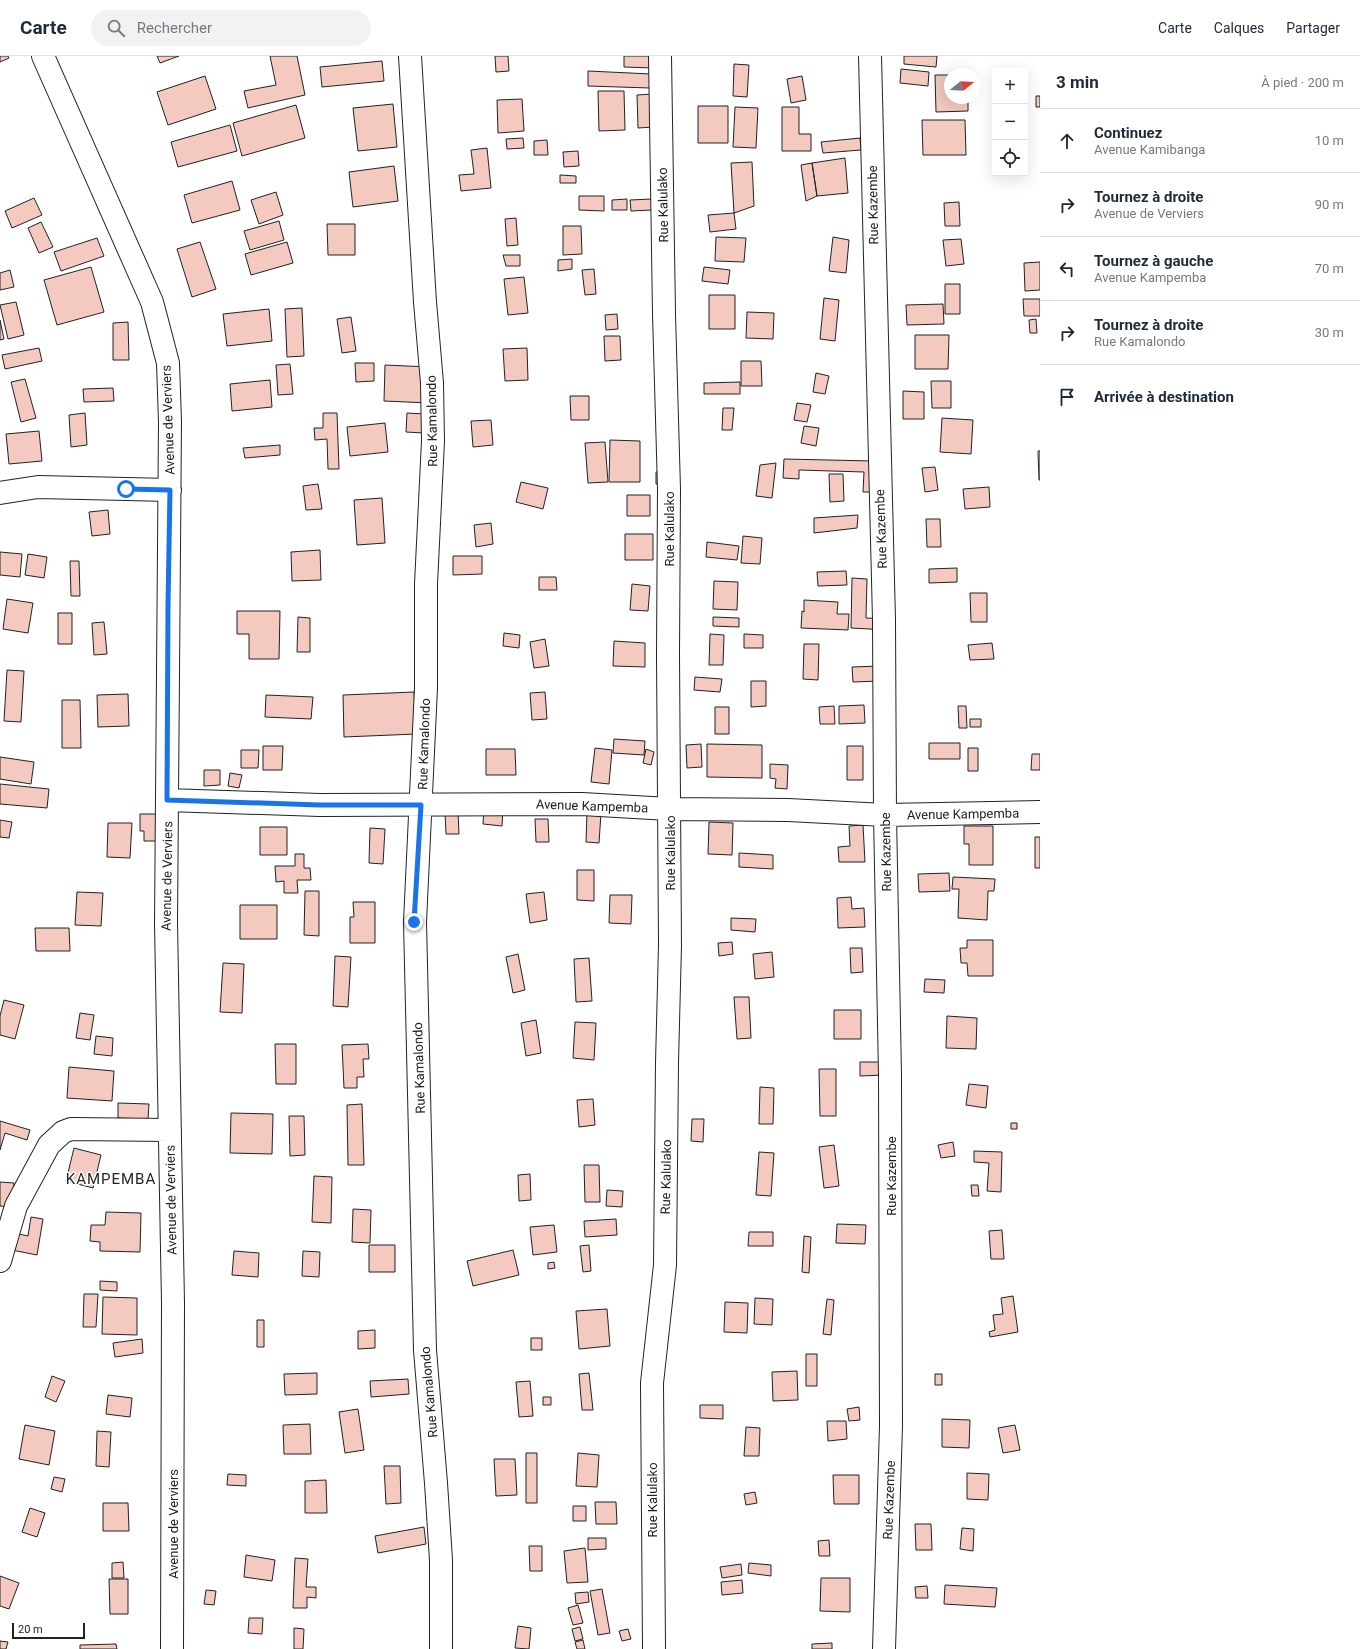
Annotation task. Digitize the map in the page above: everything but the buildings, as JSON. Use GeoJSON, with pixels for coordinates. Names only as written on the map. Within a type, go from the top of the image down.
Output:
{"type":"FeatureCollection","features":[{"type":"Feature","properties":{"kind":"street","name":"Avenue de Verviers"},"geometry":{"type":"LineString","coordinates":[[43,56],[152,302],[168,363],[170,490],[166,923],[173,1302],[172,1649]]}},
{"type":"Feature","properties":{"kind":"street","name":"Rue Kamalondo"},"geometry":{"type":"LineString","coordinates":[[410,56],[424,294],[432,382],[434,440],[426,584],[426,688],[414,922],[425,1350],[441,1560],[441,1649]]}},
{"type":"Feature","properties":{"kind":"street","name":"Rue Kalulako"},"geometry":{"type":"LineString","coordinates":[[654,1649],[652,1383],[665,1265],[670,945],[669,489],[664,314],[660,56]]}},
{"type":"Feature","properties":{"kind":"street","name":"Rue Kazembe"},"geometry":{"type":"LineString","coordinates":[[870,56],[884,620],[885,815],[892,1270],[891,1426],[884,1649]]}},
{"type":"Feature","properties":{"kind":"street"},"geometry":{"type":"LineString","coordinates":[[0,493],[38,487],[170,490]]}},
{"type":"Feature","properties":{"kind":"street","name":"Avenue Kampemba"},"geometry":{"type":"LineString","coordinates":[[167,800],[320,805],[582,804],[669,810],[788,810],[885,815],[1040,812]]}},
{"type":"Feature","properties":{"kind":"street"},"geometry":{"type":"LineString","coordinates":[[0,1261],[16,1206],[49,1145],[63,1132],[71,1129],[170,1130]]}},
{"type":"Feature","properties":{"kind":"district","name":"KAMPEMBA"},"geometry":{"type":"Point","coordinates":[111,1179]}},
{"type":"Feature","properties":{"kind":"route"},"geometry":{"type":"LineString","coordinates":[[126,489],[170,490],[167,800],[320,805],[421,805],[414,922]]}}]}
